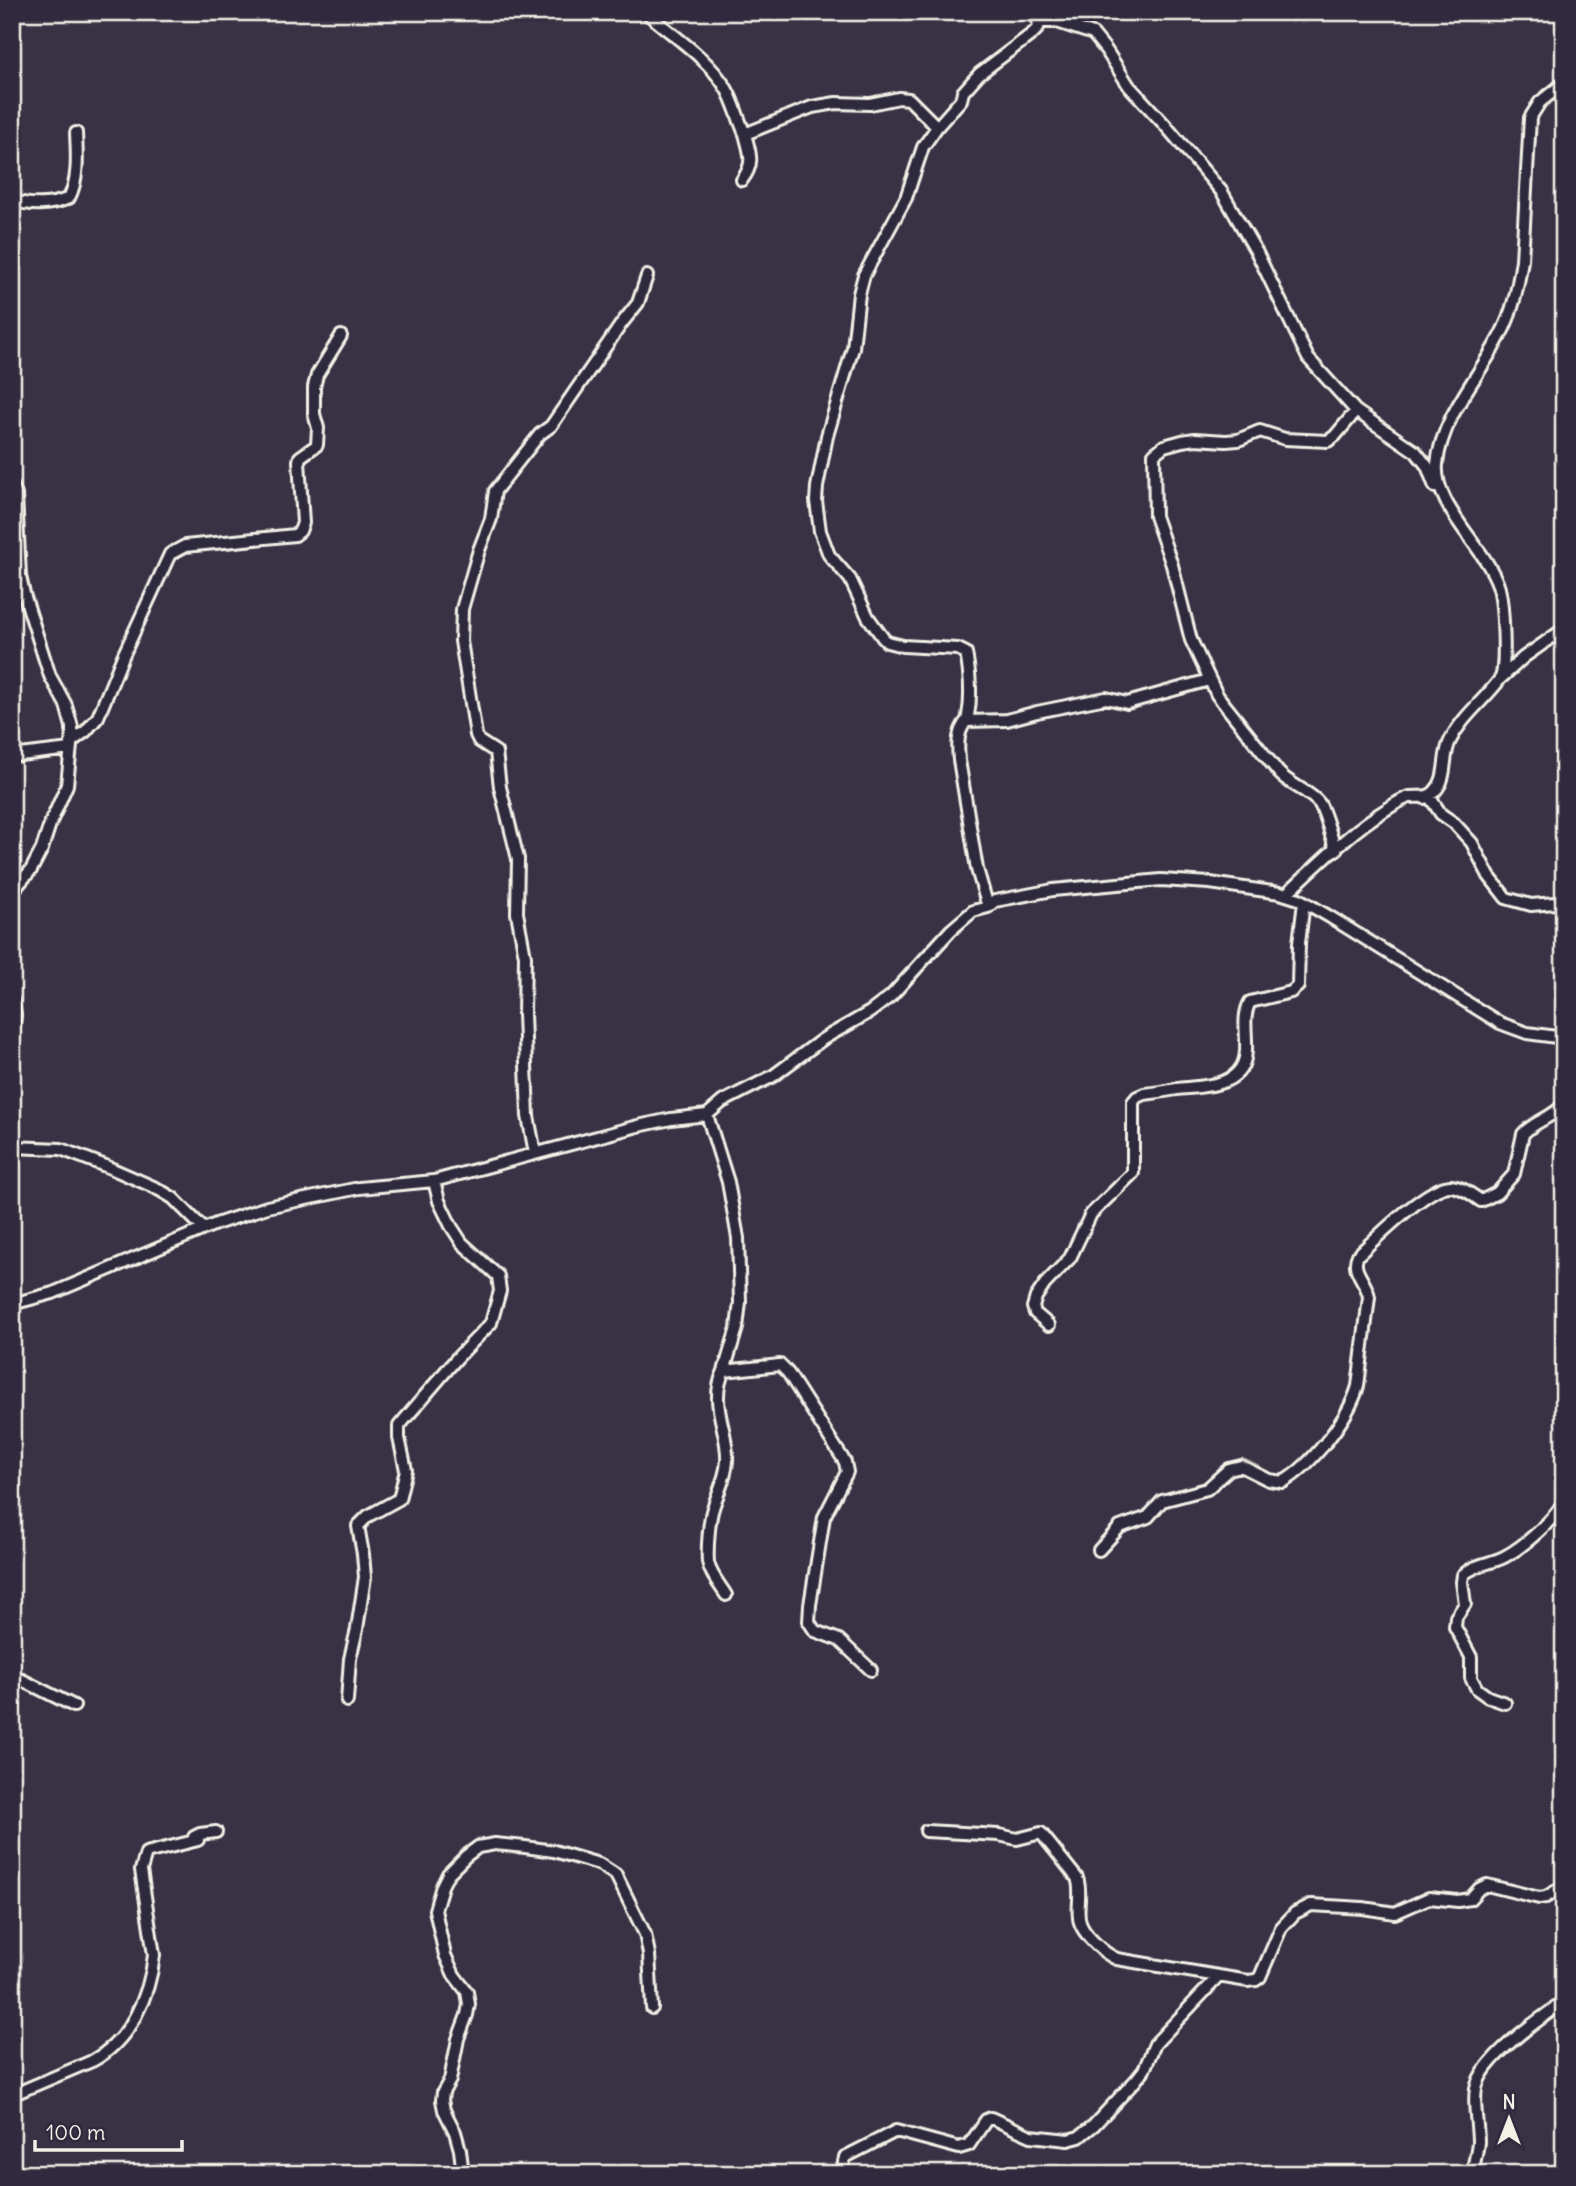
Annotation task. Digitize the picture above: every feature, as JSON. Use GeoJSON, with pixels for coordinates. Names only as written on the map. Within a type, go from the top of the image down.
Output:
{"type":"FeatureCollection","features":[{"type":"Feature","properties":{"kind":"street"},"geometry":{"type":"LineString","coordinates":[[646,12],[671,31],[712,70],[730,97],[745,134],[751,163],[742,180]]}},
{"type":"Feature","properties":{"kind":"street"},"geometry":{"type":"LineString","coordinates":[[988,907],[977,869],[959,760],[958,744],[962,727],[967,721],[970,690],[966,653],[958,649],[903,646],[887,642],[883,638],[868,617],[850,579],[829,555],[820,531],[816,501],[827,436],[853,348],[859,294],[864,275],[899,213],[923,147],[961,100],[963,92],[979,75],[1038,28],[1039,22],[1031,12]]}},
{"type":"Feature","properties":{"kind":"street"},"geometry":{"type":"LineString","coordinates":[[1039,22],[1057,22],[1093,34],[1129,86],[1222,192],[1262,263],[1308,358],[1356,411],[1416,452],[1427,466],[1437,491],[1480,551],[1499,587],[1503,630],[1502,677]]}},
{"type":"Feature","properties":{"kind":"street"},"geometry":{"type":"LineString","coordinates":[[1446,504],[1439,485],[1437,468],[1443,438],[1500,336],[1519,284],[1530,118],[1540,102],[1564,83]]}},
{"type":"Feature","properties":{"kind":"street"},"geometry":{"type":"LineString","coordinates":[[745,134],[812,107],[836,103],[870,104],[899,97],[909,99],[937,127]]}},
{"type":"Feature","properties":{"kind":"street"},"geometry":{"type":"LineString","coordinates":[[12,200],[41,204],[58,203],[69,198],[74,189],[76,133]]}},
{"type":"Feature","properties":{"kind":"street"},"geometry":{"type":"LineString","coordinates":[[535,1153],[528,1116],[524,956],[517,913],[517,859],[500,787],[496,752],[479,741],[476,735],[461,641],[462,609],[491,519],[495,491],[540,434],[551,426],[638,303],[647,276]]}},
{"type":"Feature","properties":{"kind":"street"},"geometry":{"type":"LineString","coordinates":[[12,756],[71,746],[98,717],[132,634],[170,554],[186,546],[295,535],[300,531],[303,523],[299,461],[300,457],[317,445],[314,387],[317,375],[341,336]]}},
{"type":"Feature","properties":{"kind":"street"},"geometry":{"type":"LineString","coordinates":[[1336,850],[1321,806],[1311,796],[1286,781],[1226,709],[1209,680],[1191,640],[1172,565],[1155,516],[1154,454],[1164,446],[1182,440],[1238,440],[1260,431],[1284,439],[1323,442],[1335,436],[1356,411]]}},
{"type":"Feature","properties":{"kind":"street"},"geometry":{"type":"LineString","coordinates":[[12,485],[16,495],[20,576],[50,676],[66,705],[72,727],[67,785],[32,870],[12,892]]}},
{"type":"Feature","properties":{"kind":"street"},"geometry":{"type":"LineString","coordinates":[[1424,798],[1440,784],[1446,750],[1458,726],[1502,677],[1524,657],[1564,629]]}},
{"type":"Feature","properties":{"kind":"street"},"geometry":{"type":"LineString","coordinates":[[967,721],[1007,720],[1106,698],[1127,703],[1209,680]]}},
{"type":"Feature","properties":{"kind":"street"},"geometry":{"type":"LineString","coordinates":[[1286,894],[1394,804],[1409,797],[1429,796],[1441,814],[1454,823],[1472,843],[1489,876],[1506,898],[1531,905],[1564,900]]}},
{"type":"Feature","properties":{"kind":"street"},"geometry":{"type":"LineString","coordinates":[[12,1304],[53,1293],[204,1229],[267,1206],[359,1188],[435,1181],[638,1126],[707,1115],[722,1102],[773,1076],[824,1038],[880,1004],[907,981],[951,930],[973,911],[988,907],[995,901],[1054,890],[1161,880],[1210,883],[1286,894],[1304,902],[1500,1023],[1527,1033],[1564,1038]]}},
{"type":"Feature","properties":{"kind":"street"},"geometry":{"type":"LineString","coordinates":[[1049,1325],[1035,1313],[1033,1307],[1036,1297],[1070,1258],[1091,1214],[1133,1173],[1133,1102],[1144,1094],[1220,1084],[1236,1074],[1246,1056],[1246,1009],[1250,1002],[1291,992],[1298,986],[1304,902]]}},
{"type":"Feature","properties":{"kind":"street"},"geometry":{"type":"LineString","coordinates":[[12,1000],[15,1015],[12,1036]]}},
{"type":"Feature","properties":{"kind":"street"},"geometry":{"type":"LineString","coordinates":[[1099,1550],[1120,1527],[1153,1514],[1162,1501],[1207,1489],[1229,1469],[1241,1466],[1269,1480],[1283,1482],[1303,1467],[1338,1424],[1356,1394],[1369,1297],[1366,1284],[1356,1270],[1358,1255],[1433,1192],[1448,1186],[1458,1187],[1481,1201],[1497,1193],[1514,1174],[1523,1134],[1564,1104]]}},
{"type":"Feature","properties":{"kind":"street"},"geometry":{"type":"LineString","coordinates":[[707,1115],[722,1158],[738,1238],[740,1302],[737,1328],[719,1381],[718,1394],[719,1419],[727,1463],[723,1485],[711,1515],[708,1561],[710,1570],[726,1595]]}},
{"type":"Feature","properties":{"kind":"street"},"geometry":{"type":"LineString","coordinates":[[12,1147],[61,1149],[108,1167],[173,1198],[204,1229]]}},
{"type":"Feature","properties":{"kind":"street"},"geometry":{"type":"LineString","coordinates":[[347,1701],[350,1659],[365,1577],[358,1525],[368,1516],[399,1499],[406,1470],[399,1426],[457,1358],[491,1324],[500,1290],[498,1276],[462,1243],[451,1226],[439,1201],[435,1181]]}},
{"type":"Feature","properties":{"kind":"street"},"geometry":{"type":"LineString","coordinates":[[724,1371],[780,1365],[788,1373],[845,1462],[847,1472],[824,1517],[809,1622],[815,1631],[839,1640],[871,1670]]}},
{"type":"Feature","properties":{"kind":"street"},"geometry":{"type":"LineString","coordinates":[[1504,1703],[1477,1689],[1471,1678],[1471,1657],[1455,1627],[1456,1617],[1465,1604],[1462,1582],[1464,1575],[1477,1566],[1516,1550],[1554,1517],[1564,1500]]}},
{"type":"Feature","properties":{"kind":"street"},"geometry":{"type":"LineString","coordinates":[[12,1675],[74,1706]]}},
{"type":"Feature","properties":{"kind":"street"},"geometry":{"type":"LineString","coordinates":[[926,1831],[992,1834],[1017,1839],[1041,1833],[1077,1878],[1079,1921],[1102,1951],[1117,1959],[1256,1980],[1260,1977],[1281,1928],[1295,1913],[1311,1905],[1395,1913],[1429,1898],[1458,1902],[1470,1899],[1487,1885],[1539,1898],[1546,1897],[1564,1886]]}},
{"type":"Feature","properties":{"kind":"street"},"geometry":{"type":"LineString","coordinates":[[12,2095],[92,2061],[114,2045],[139,2008],[152,1975],[154,1955],[141,1870],[145,1853],[198,1840],[194,1837],[200,1834],[216,1832]]}},
{"type":"Feature","properties":{"kind":"street"},"geometry":{"type":"LineString","coordinates":[[463,2174],[455,2132],[442,2100],[450,2080],[458,2039],[469,2004],[467,1992],[454,1975],[445,1955],[435,1910],[447,1874],[466,1856],[478,1847],[493,1844],[525,1847],[554,1851],[599,1864],[616,1875],[645,1934],[652,2008]]}},
{"type":"Feature","properties":{"kind":"street"},"geometry":{"type":"LineString","coordinates":[[842,2174],[845,2157],[896,2131],[958,2148],[969,2145],[986,2120],[991,2119],[1031,2136],[1068,2140],[1079,2137],[1094,2125],[1136,2080],[1144,2070],[1155,2044],[1219,1976]]}},
{"type":"Feature","properties":{"kind":"street"},"geometry":{"type":"LineString","coordinates":[[1472,2174],[1478,2146],[1476,2094],[1484,2068],[1500,2052],[1564,2002]]}}]}
